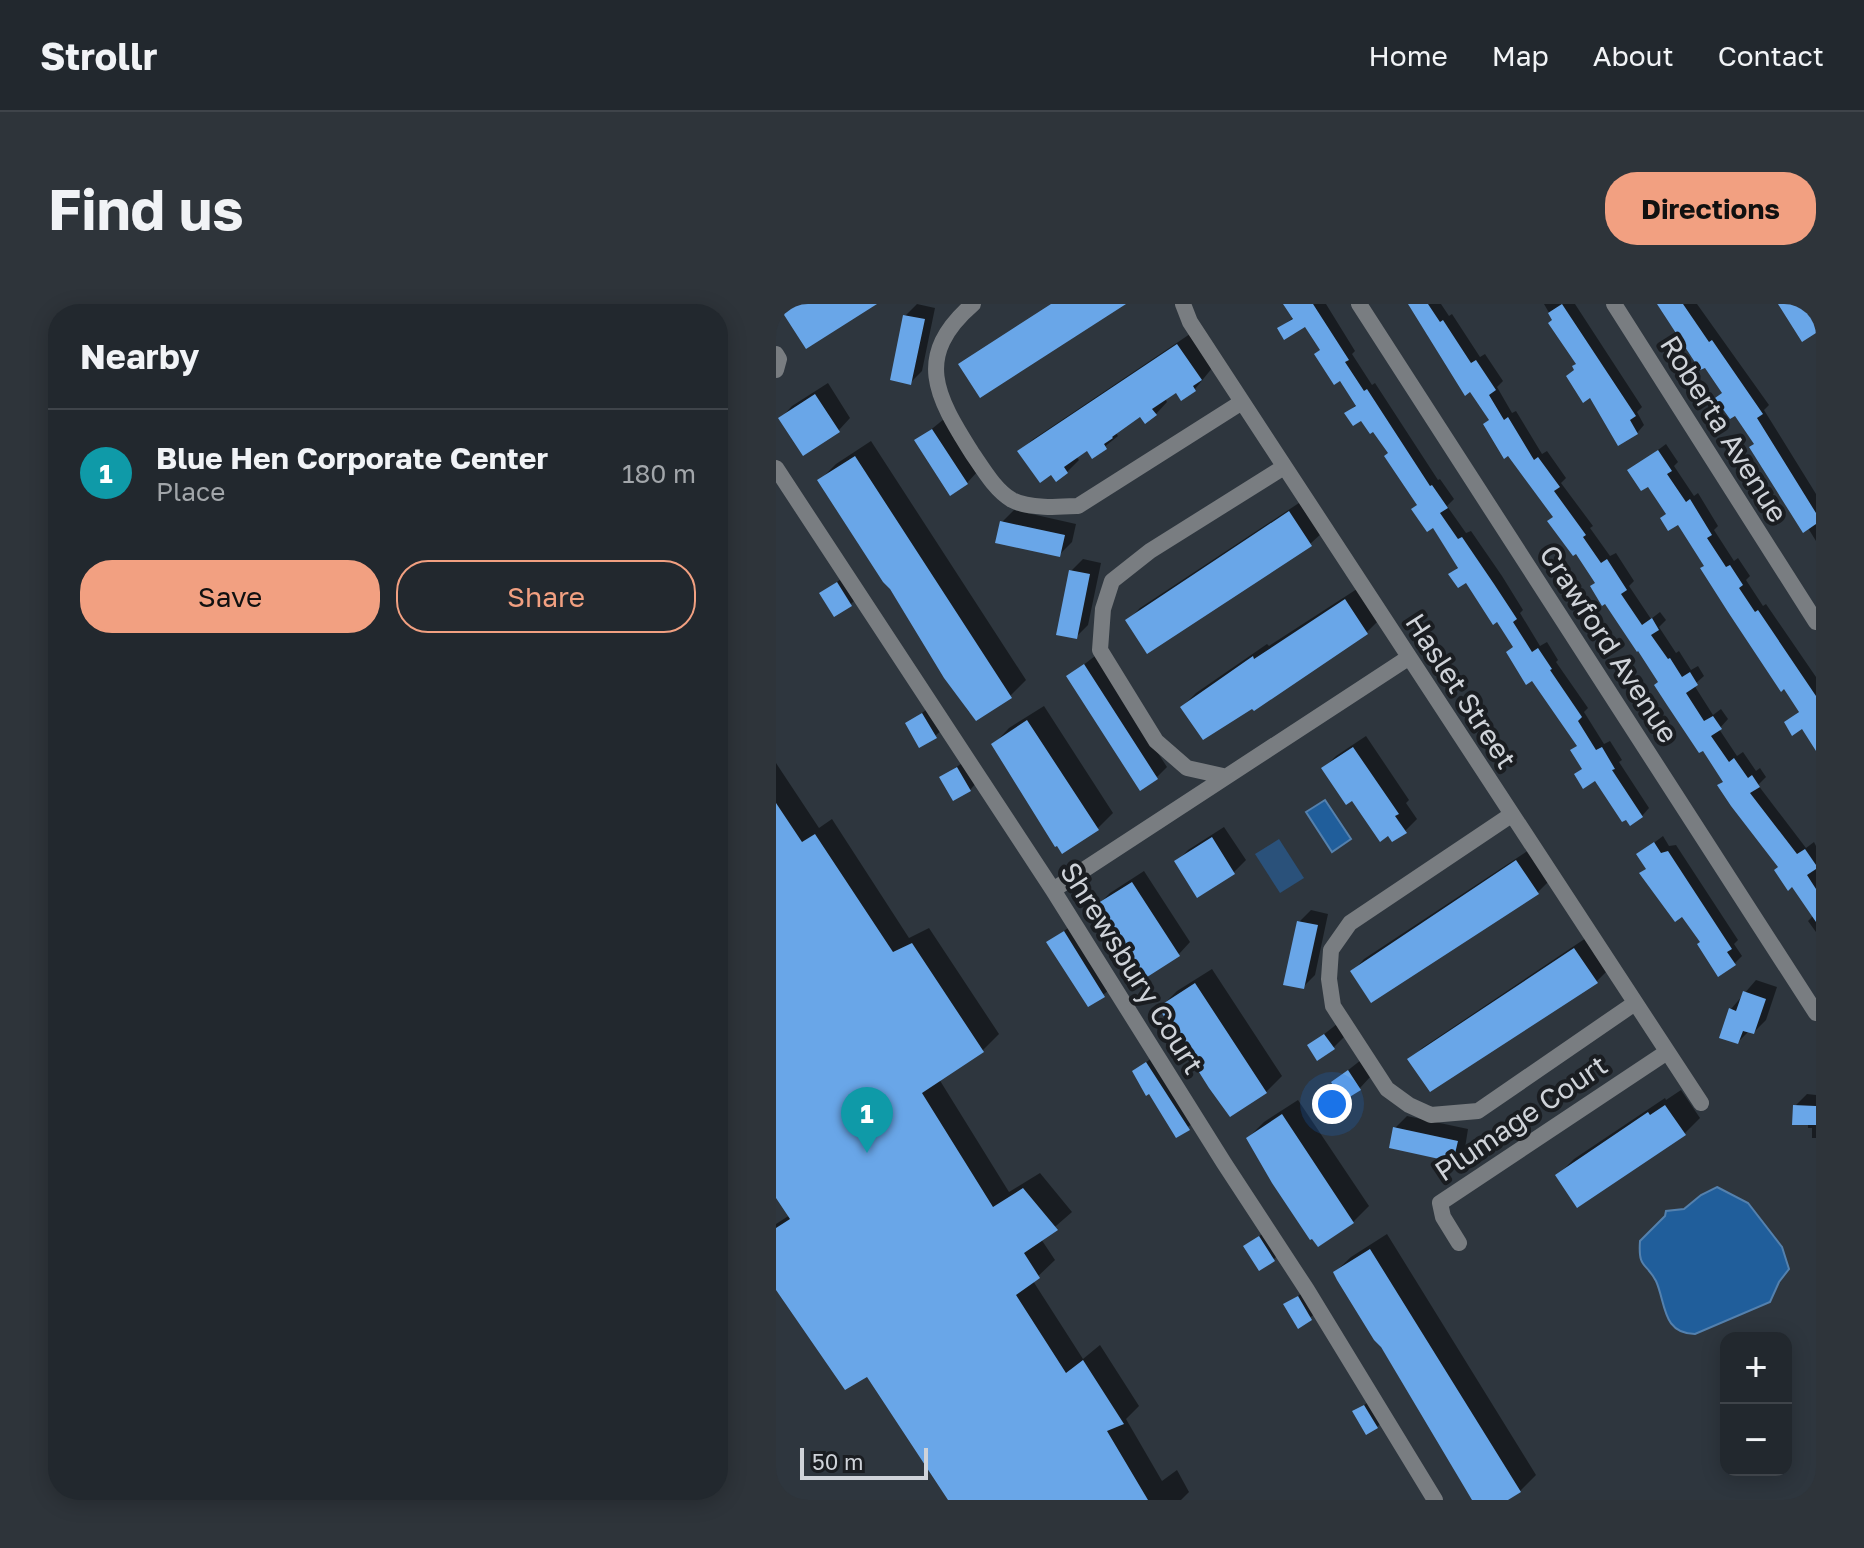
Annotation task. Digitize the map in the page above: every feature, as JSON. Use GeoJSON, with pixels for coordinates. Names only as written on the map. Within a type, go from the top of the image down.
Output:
{"type":"FeatureCollection","features":[{"type":"Feature","properties":{"kind":"street","name":"Haslet Street"},"geometry":{"type":"LineString","coordinates":[[1183,304],[1190,322],[1284,467],[1701,1103]]}},
{"type":"Feature","properties":{"kind":"street","name":"Crawford Avenue"},"geometry":{"type":"LineString","coordinates":[[1359,304],[1816,1013]]}},
{"type":"Feature","properties":{"kind":"street","name":"Roberta Avenue"},"geometry":{"type":"LineString","coordinates":[[1614,304],[1816,622]]}},
{"type":"Feature","properties":{"kind":"street"},"geometry":{"type":"LineString","coordinates":[[967,306],[941,341],[935,372],[945,411],[988,477],[1012,500],[1049,507],[1078,506],[1242,402]]}},
{"type":"Feature","properties":{"kind":"street"},"geometry":{"type":"LineString","coordinates":[[776,354],[779,359],[776,370]]}},
{"type":"Feature","properties":{"kind":"street"},"geometry":{"type":"LineString","coordinates":[[1223,776],[1187,768],[1156,741],[1100,650],[1103,609],[1112,581],[1150,551],[1284,467]]}},
{"type":"Feature","properties":{"kind":"street","name":"Shrewsbury Court"},"geometry":{"type":"LineString","coordinates":[[776,468],[1053,890],[1307,1290],[1435,1500]]}},
{"type":"Feature","properties":{"kind":"street"},"geometry":{"type":"LineString","coordinates":[[1053,890],[1223,776],[1408,658]]}},
{"type":"Feature","properties":{"kind":"street"},"geometry":{"type":"LineString","coordinates":[[1511,815],[1350,923],[1331,950],[1329,979],[1333,1006],[1387,1089],[1409,1105],[1431,1115],[1478,1111],[1635,1003]]}},
{"type":"Feature","properties":{"kind":"street","name":"Plumage Court"},"geometry":{"type":"LineString","coordinates":[[1459,1243],[1443,1217],[1440,1203],[1667,1052]]}},
{"type":"Feature","properties":{"kind":"shaded area"},"geometry":{"type":"Polygon","coordinates":[[[1325,800],[1351,839],[1332,852],[1306,812],[1325,800]]]}},
{"type":"Feature","properties":{"kind":"shaded area"},"geometry":{"type":"Polygon","coordinates":[[[1279,839],[1304,878],[1280,893],[1255,854],[1279,839]]]}},
{"type":"Feature","properties":{"kind":"shaded area"},"geometry":{"type":"Polygon","coordinates":[[[1717,1187],[1748,1203],[1782,1247],[1789,1269],[1770,1302],[1695,1334],[1684,1333],[1676,1329],[1667,1316],[1656,1281],[1642,1261],[1640,1241],[1665,1216],[1666,1211],[1684,1209],[1717,1187]]]}},
{"type":"Feature","properties":{"kind":"building"},"geometry":{"type":"Polygon","coordinates":[[[777,304],[877,304],[806,349],[777,304]]]}},
{"type":"Feature","properties":{"kind":"building"},"geometry":{"type":"Polygon","coordinates":[[[1051,304],[1126,304],[980,398],[958,364],[1051,304]]]}},
{"type":"Feature","properties":{"kind":"building"},"geometry":{"type":"Polygon","coordinates":[[[1283,304],[1313,304],[1349,360],[1345,362],[1364,391],[1367,389],[1430,486],[1448,508],[1440,513],[1458,539],[1462,537],[1494,584],[1517,619],[1513,622],[1532,652],[1538,648],[1552,669],[1582,717],[1578,721],[1596,750],[1602,747],[1615,769],[1612,770],[1643,817],[1630,826],[1626,820],[1622,822],[1595,781],[1583,789],[1574,774],[1582,769],[1570,750],[1577,746],[1532,681],[1526,685],[1506,652],[1513,647],[1497,622],[1493,625],[1466,583],[1458,588],[1448,574],[1458,568],[1433,528],[1427,532],[1411,509],[1417,505],[1384,456],[1388,453],[1373,432],[1370,434],[1361,421],[1353,426],[1344,413],[1356,406],[1340,381],[1334,385],[1314,354],[1320,350],[1305,327],[1284,340],[1277,328],[1293,319],[1283,304]]]}},
{"type":"Feature","properties":{"kind":"building"},"geometry":{"type":"Polygon","coordinates":[[[1408,304],[1428,304],[1440,322],[1443,320],[1471,363],[1476,360],[1496,390],[1489,395],[1504,420],[1508,417],[1534,460],[1538,457],[1560,487],[1554,491],[1586,535],[1583,537],[1601,563],[1607,559],[1627,590],[1621,594],[1642,625],[1652,618],[1659,630],[1651,635],[1682,677],[1690,672],[1698,685],[1686,693],[1704,721],[1713,716],[1722,729],[1711,736],[1729,762],[1734,758],[1748,778],[1752,775],[1760,787],[1750,793],[1797,854],[1805,849],[1816,865],[1816,869],[1807,875],[1816,889],[1816,922],[1792,887],[1788,891],[1774,870],[1778,867],[1717,785],[1723,782],[1703,751],[1699,753],[1654,685],[1658,682],[1638,651],[1605,604],[1602,606],[1590,586],[1595,583],[1576,554],[1573,556],[1547,521],[1553,517],[1508,456],[1504,459],[1483,424],[1489,420],[1470,392],[1465,396],[1408,304]]]}},
{"type":"Feature","properties":{"kind":"building"},"geometry":{"type":"Polygon","coordinates":[[[1562,304],[1636,416],[1630,420],[1638,434],[1618,446],[1590,398],[1583,403],[1566,376],[1576,364],[1548,323],[1552,320],[1548,313],[1562,304]]]}},
{"type":"Feature","properties":{"kind":"building"},"geometry":{"type":"Polygon","coordinates":[[[1657,304],[1683,304],[1763,414],[1757,418],[1816,513],[1816,524],[1803,533],[1749,447],[1754,444],[1735,416],[1730,419],[1715,398],[1722,393],[1705,368],[1700,370],[1657,304]]]}},
{"type":"Feature","properties":{"kind":"building"},"geometry":{"type":"Polygon","coordinates":[[[1778,304],[1816,304],[1816,333],[1802,342],[1778,304]]]}},
{"type":"Feature","properties":{"kind":"building"},"geometry":{"type":"Polygon","coordinates":[[[903,315],[925,319],[911,385],[890,380],[903,315]]]}},
{"type":"Feature","properties":{"kind":"building"},"geometry":{"type":"Polygon","coordinates":[[[1177,344],[1202,380],[1193,386],[1196,391],[1181,401],[1176,393],[1152,409],[1157,415],[1145,424],[1140,417],[1104,444],[1107,449],[1092,459],[1087,451],[1064,467],[1068,473],[1056,482],[1051,475],[1040,483],[1017,451],[1177,344]]]}},
{"type":"Feature","properties":{"kind":"building"},"geometry":{"type":"Polygon","coordinates":[[[815,394],[840,432],[803,456],[778,418],[815,394]]]}},
{"type":"Feature","properties":{"kind":"building"},"geometry":{"type":"Polygon","coordinates":[[[932,429],[968,484],[950,496],[914,440],[932,429]]]}},
{"type":"Feature","properties":{"kind":"building"},"geometry":{"type":"Polygon","coordinates":[[[1658,450],[1672,471],[1667,474],[1686,502],[1690,499],[1712,535],[1707,538],[1726,567],[1730,565],[1743,585],[1739,588],[1755,612],[1758,610],[1816,696],[1816,751],[1802,729],[1792,736],[1784,722],[1799,712],[1784,689],[1781,692],[1728,612],[1678,525],[1668,531],[1660,518],[1666,514],[1648,487],[1641,491],[1627,470],[1658,450]]]}},
{"type":"Feature","properties":{"kind":"building"},"geometry":{"type":"Polygon","coordinates":[[[855,456],[1012,698],[976,721],[944,678],[890,589],[817,480],[855,456]]]}},
{"type":"Feature","properties":{"kind":"building"},"geometry":{"type":"Polygon","coordinates":[[[1289,511],[1312,546],[1147,654],[1125,620],[1289,511]]]}},
{"type":"Feature","properties":{"kind":"building"},"geometry":{"type":"Polygon","coordinates":[[[1000,521],[1065,535],[1060,557],[995,543],[1000,521]]]}},
{"type":"Feature","properties":{"kind":"building"},"geometry":{"type":"Polygon","coordinates":[[[1069,570],[1090,574],[1077,639],[1056,635],[1069,570]]]}},
{"type":"Feature","properties":{"kind":"building"},"geometry":{"type":"Polygon","coordinates":[[[837,582],[852,606],[834,617],[819,593],[837,582]]]}},
{"type":"Feature","properties":{"kind":"building"},"geometry":{"type":"Polygon","coordinates":[[[1345,599],[1368,634],[1254,711],[1252,709],[1203,740],[1180,707],[1253,656],[1254,659],[1345,599]]]}},
{"type":"Feature","properties":{"kind":"building"},"geometry":{"type":"Polygon","coordinates":[[[1084,664],[1158,779],[1140,791],[1066,676],[1084,664]]]}},
{"type":"Feature","properties":{"kind":"building"},"geometry":{"type":"Polygon","coordinates":[[[922,713],[937,738],[919,748],[905,723],[922,713]]]}},
{"type":"Feature","properties":{"kind":"building"},"geometry":{"type":"Polygon","coordinates":[[[1027,720],[1099,830],[1062,854],[991,744],[1027,720]]]}},
{"type":"Feature","properties":{"kind":"building"},"geometry":{"type":"Polygon","coordinates":[[[1353,747],[1399,814],[1395,816],[1407,833],[1392,842],[1388,836],[1380,842],[1352,801],[1346,805],[1321,768],[1353,747]]]}},
{"type":"Feature","properties":{"kind":"building"},"geometry":{"type":"Polygon","coordinates":[[[957,767],[971,791],[953,801],[939,777],[957,767]]]}},
{"type":"Feature","properties":{"kind":"building"},"geometry":{"type":"Polygon","coordinates":[[[776,803],[802,842],[815,834],[893,952],[912,943],[984,1052],[922,1093],[993,1207],[1023,1188],[1058,1230],[1024,1253],[1040,1278],[1016,1295],[1066,1373],[1083,1360],[1124,1424],[1107,1431],[1148,1500],[948,1500],[867,1377],[845,1390],[776,1290],[776,1228],[790,1219],[776,1198],[776,803]]]}},
{"type":"Feature","properties":{"kind":"building"},"geometry":{"type":"Polygon","coordinates":[[[1212,837],[1235,874],[1197,898],[1174,861],[1212,837]]]}},
{"type":"Feature","properties":{"kind":"building"},"geometry":{"type":"Polygon","coordinates":[[[1654,842],[1661,853],[1668,851],[1732,949],[1727,952],[1736,965],[1718,977],[1697,944],[1700,942],[1682,917],[1675,922],[1639,873],[1646,869],[1636,854],[1654,842]]]}},
{"type":"Feature","properties":{"kind":"building"},"geometry":{"type":"Polygon","coordinates":[[[1516,860],[1539,894],[1371,1003],[1350,971],[1516,860]]]}},
{"type":"Feature","properties":{"kind":"building"},"geometry":{"type":"Polygon","coordinates":[[[1132,882],[1180,956],[1144,979],[1095,905],[1132,882]]]}},
{"type":"Feature","properties":{"kind":"building"},"geometry":{"type":"Polygon","coordinates":[[[1297,921],[1318,925],[1304,989],[1283,985],[1297,921]]]}},
{"type":"Feature","properties":{"kind":"building"},"geometry":{"type":"Polygon","coordinates":[[[1064,931],[1105,997],[1088,1007],[1046,942],[1064,931]]]}},
{"type":"Feature","properties":{"kind":"building"},"geometry":{"type":"Polygon","coordinates":[[[1574,948],[1598,983],[1430,1092],[1407,1059],[1574,948]]]}},
{"type":"Feature","properties":{"kind":"building"},"geometry":{"type":"Polygon","coordinates":[[[1195,983],[1267,1093],[1230,1117],[1158,1007],[1195,983]]]}},
{"type":"Feature","properties":{"kind":"building"},"geometry":{"type":"Polygon","coordinates":[[[1743,991],[1766,999],[1754,1034],[1743,1031],[1738,1044],[1719,1038],[1729,1008],[1736,1011],[1743,991]]]}},
{"type":"Feature","properties":{"kind":"building"},"geometry":{"type":"Polygon","coordinates":[[[1324,1034],[1335,1049],[1317,1061],[1307,1045],[1324,1034]]]}},
{"type":"Feature","properties":{"kind":"building"},"geometry":{"type":"Polygon","coordinates":[[[1146,1062],[1190,1130],[1176,1138],[1132,1071],[1146,1062]]]}},
{"type":"Feature","properties":{"kind":"building"},"geometry":{"type":"Polygon","coordinates":[[[1348,1070],[1361,1090],[1343,1101],[1331,1082],[1348,1070]]]}},
{"type":"Feature","properties":{"kind":"building"},"geometry":{"type":"Polygon","coordinates":[[[1665,1105],[1686,1135],[1577,1208],[1555,1175],[1648,1112],[1650,1115],[1665,1105]]]}},
{"type":"Feature","properties":{"kind":"building"},"geometry":{"type":"Polygon","coordinates":[[[1793,1105],[1816,1106],[1816,1125],[1792,1125],[1793,1105]]]}},
{"type":"Feature","properties":{"kind":"building"},"geometry":{"type":"Polygon","coordinates":[[[1282,1114],[1354,1223],[1318,1247],[1310,1240],[1272,1183],[1246,1138],[1282,1114]]]}},
{"type":"Feature","properties":{"kind":"building"},"geometry":{"type":"Polygon","coordinates":[[[1393,1127],[1458,1141],[1453,1162],[1389,1148],[1393,1127]]]}},
{"type":"Feature","properties":{"kind":"building"},"geometry":{"type":"Polygon","coordinates":[[[1259,1236],[1275,1261],[1259,1271],[1243,1246],[1259,1236]]]}},
{"type":"Feature","properties":{"kind":"building"},"geometry":{"type":"Polygon","coordinates":[[[1370,1249],[1521,1492],[1508,1500],[1472,1500],[1381,1347],[1337,1280],[1333,1272],[1370,1249]]]}},
{"type":"Feature","properties":{"kind":"building"},"geometry":{"type":"Polygon","coordinates":[[[1298,1296],[1312,1320],[1298,1329],[1283,1304],[1298,1296]]]}},
{"type":"Feature","properties":{"kind":"building"},"geometry":{"type":"Polygon","coordinates":[[[1364,1405],[1378,1428],[1366,1435],[1352,1411],[1364,1405]]]}},
{"type":"Feature","properties":{"kind":"place","name":"Blue Hen Corporate Center"},"geometry":{"type":"Point","coordinates":[867,1153]}}]}
